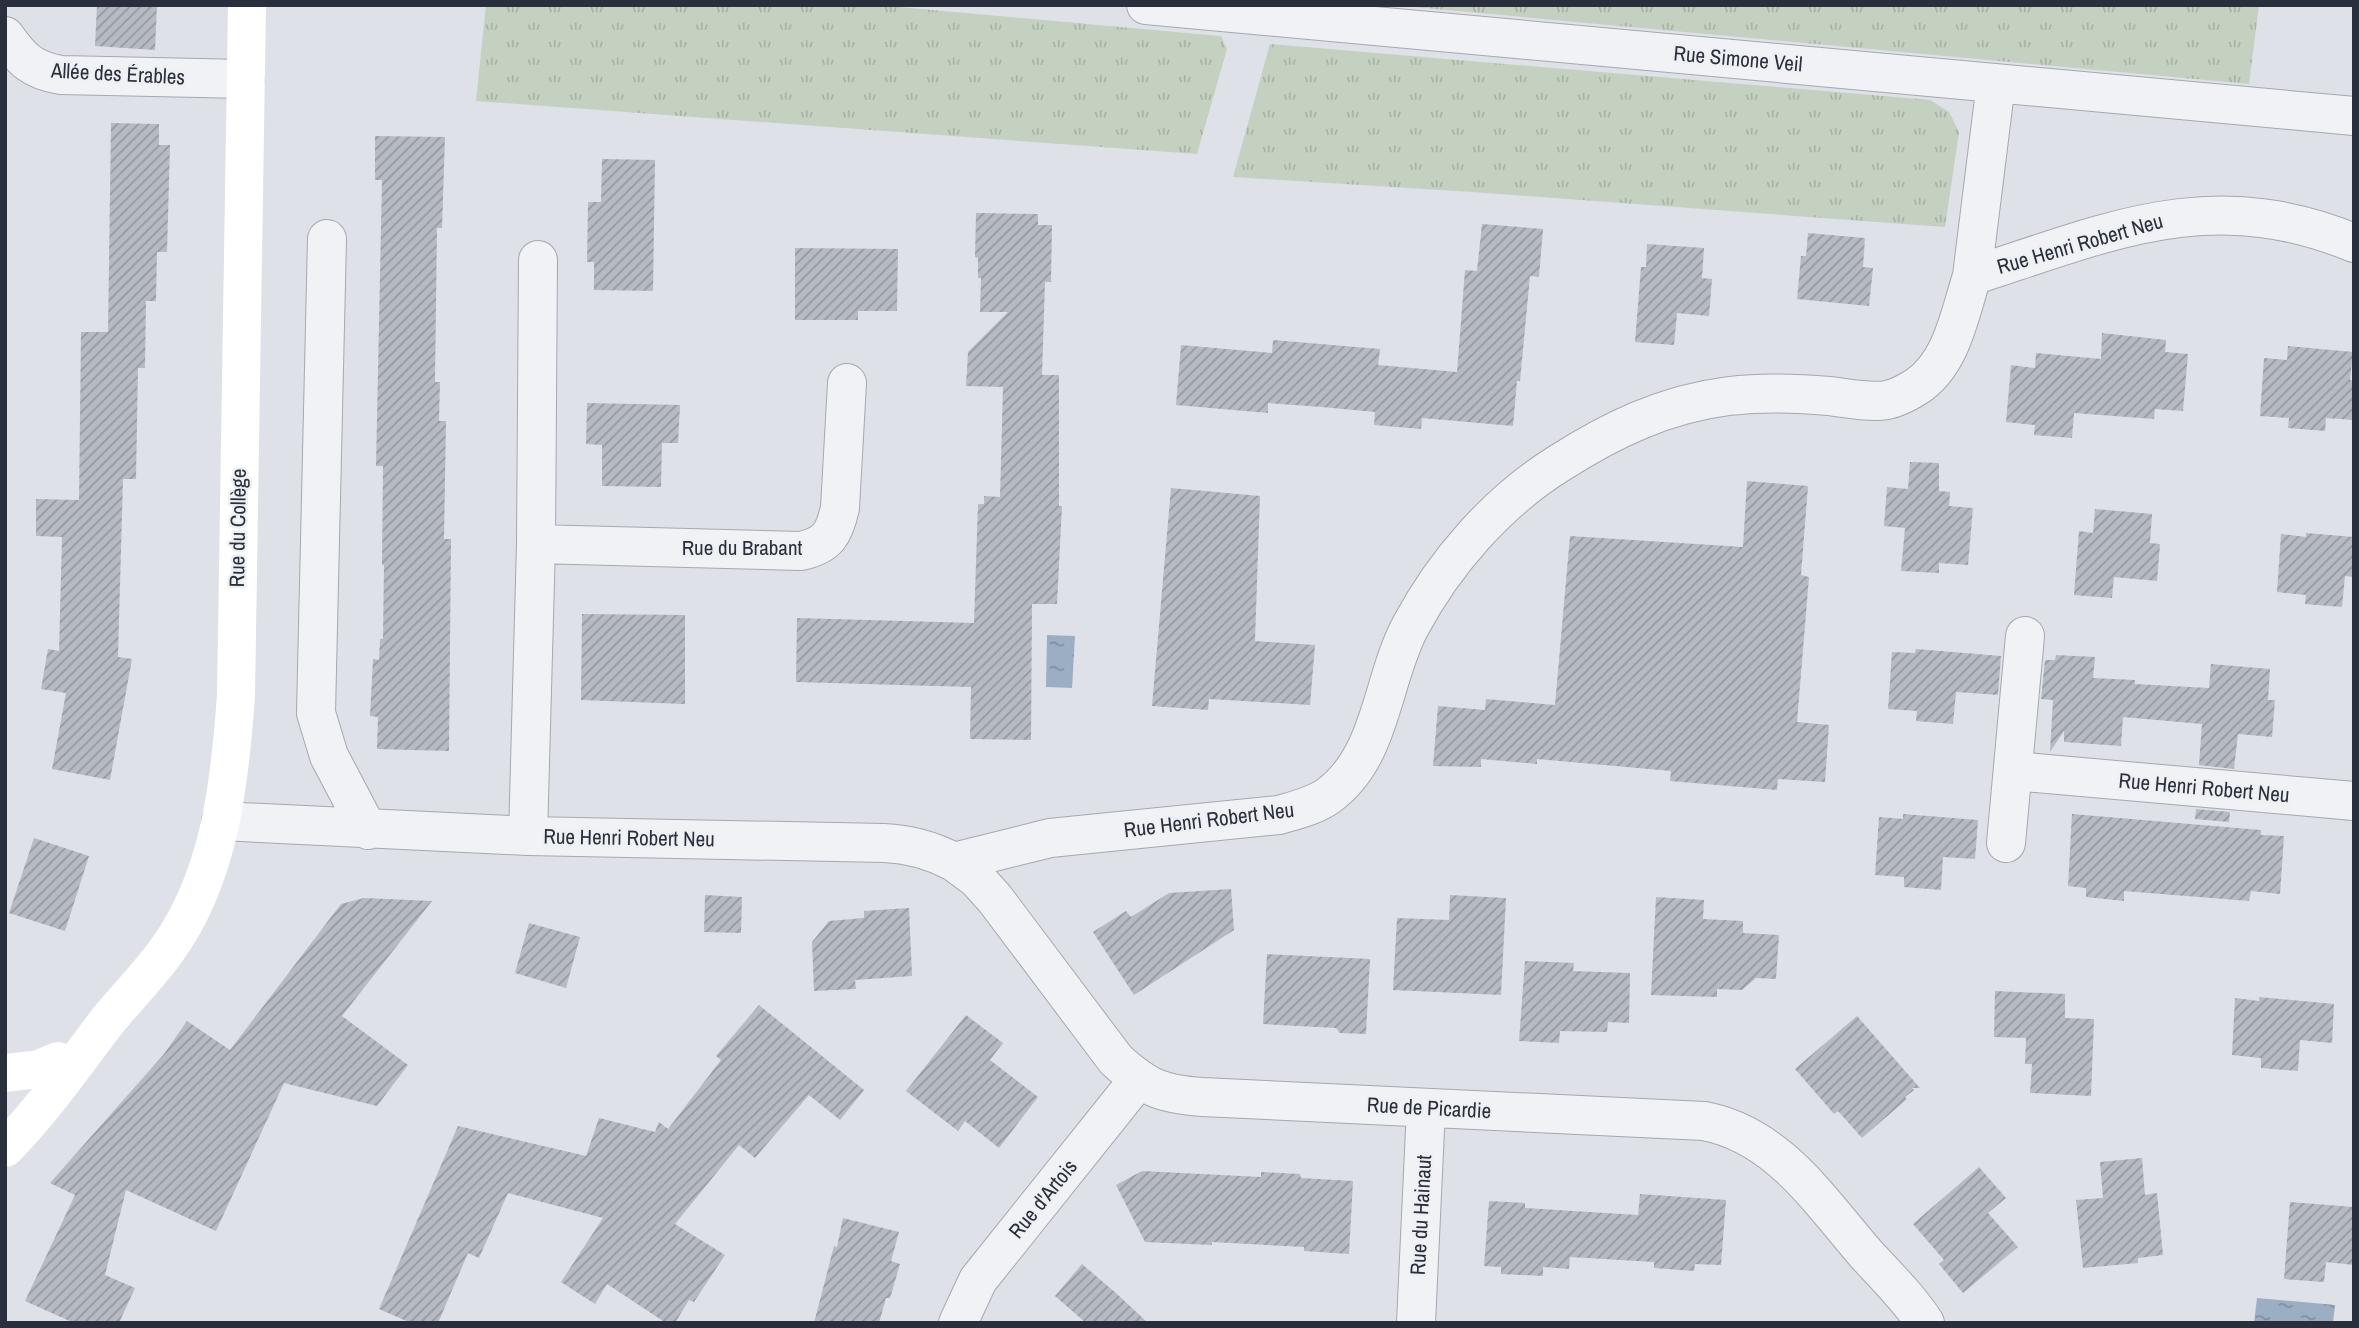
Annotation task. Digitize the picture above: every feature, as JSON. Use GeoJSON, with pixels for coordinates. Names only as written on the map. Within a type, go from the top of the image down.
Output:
{"type":"FeatureCollection","features":[{"type":"Feature","properties":{"kind":"street","name":"Rue du Collège"},"geometry":{"type":"LineString","coordinates":[[5,1149],[168,950],[190,914],[221,821],[232,752],[236,695],[247,5]]}},
{"type":"Feature","properties":{"kind":"street","name":"Rue Simone Veil"},"geometry":{"type":"LineString","coordinates":[[1146,5],[2342,116]]}},
{"type":"Feature","properties":{"kind":"street","name":"Allée des Érables"},"geometry":{"type":"LineString","coordinates":[[5,36],[29,65],[61,75],[245,79]]}},
{"type":"Feature","properties":{"kind":"street","name":"Rue Henri Robert Neu"},"geometry":{"type":"LineString","coordinates":[[221,821],[528,836],[906,844],[931,850],[954,862],[1050,838],[1279,815],[1305,807],[1327,797],[1349,777],[1362,758],[1409,628],[1447,567],[1498,513],[1546,471],[1622,426],[1696,403],[1727,396],[1764,394],[1888,400],[1919,386],[1935,370],[1950,344],[1972,276],[1996,83]]}},
{"type":"Feature","properties":{"kind":"street","name":"Rue Henri Robert Neu"},"geometry":{"type":"LineString","coordinates":[[1972,276],[2142,222],[2180,216],[2257,216],[2297,223],[2354,243]]}},
{"type":"Feature","properties":{"kind":"street"},"geometry":{"type":"LineString","coordinates":[[327,239],[316,713],[328,756],[368,830]]}},
{"type":"Feature","properties":{"kind":"street"},"geometry":{"type":"LineString","coordinates":[[528,836],[536,544],[538,260]]}},
{"type":"Feature","properties":{"kind":"street","name":"Rue du Brabant"},"geometry":{"type":"LineString","coordinates":[[536,544],[801,551],[817,547],[830,537],[836,527],[840,508],[847,383]]}},
{"type":"Feature","properties":{"kind":"street"},"geometry":{"type":"LineString","coordinates":[[2006,843],[2025,636]]}},
{"type":"Feature","properties":{"kind":"street","name":"Rue Henri Robert Neu"},"geometry":{"type":"LineString","coordinates":[[2013,771],[2354,801]]}},
{"type":"Feature","properties":{"kind":"street","name":"Rue de Picardie"},"geometry":{"type":"LineString","coordinates":[[954,862],[977,879],[995,899],[1115,1060],[1138,1080],[1156,1090],[1180,1096],[1704,1121],[1724,1125],[1746,1134],[1789,1165],[1926,1323]]}},
{"type":"Feature","properties":{"kind":"street","name":"Rue du Collège"},"geometry":{"type":"LineString","coordinates":[[5,1109],[111,1017]]}},
{"type":"Feature","properties":{"kind":"street","name":"Rue du Collège"},"geometry":{"type":"LineString","coordinates":[[5,1073],[39,1069],[58,1061]]}},
{"type":"Feature","properties":{"kind":"street","name":"Rue d'Artois"},"geometry":{"type":"LineString","coordinates":[[958,1323],[978,1280],[1138,1080]]}},
{"type":"Feature","properties":{"kind":"street","name":"Rue du Hainaut"},"geometry":{"type":"LineString","coordinates":[[1416,1323],[1426,1108]]}},
{"type":"Feature","properties":{"kind":"green space"},"geometry":{"type":"Polygon","coordinates":[[[486,5],[877,5],[1221,36],[1227,49],[1197,154],[476,101],[486,5]]]}},
{"type":"Feature","properties":{"kind":"green space"},"geometry":{"type":"Polygon","coordinates":[[[1392,5],[2259,5],[2249,84],[1392,5]]]}},
{"type":"Feature","properties":{"kind":"green space"},"geometry":{"type":"Polygon","coordinates":[[[1270,44],[1930,100],[1949,112],[1959,132],[1945,227],[1233,177],[1270,44]]]}},
{"type":"Feature","properties":{"kind":"water"},"geometry":{"type":"Polygon","coordinates":[[[1047,635],[1075,636],[1072,688],[1046,687],[1047,635]]]}},
{"type":"Feature","properties":{"kind":"water"},"geometry":{"type":"Polygon","coordinates":[[[2257,1298],[2335,1305],[2333,1323],[2254,1323],[2257,1298]]]}},
{"type":"Feature","properties":{"kind":"building"},"geometry":{"type":"Polygon","coordinates":[[[97,5],[157,5],[155,50],[95,46],[97,5]]]}},
{"type":"Feature","properties":{"kind":"building"},"geometry":{"type":"Polygon","coordinates":[[[111,123],[159,124],[159,145],[170,145],[167,252],[157,252],[156,301],[146,301],[145,368],[138,368],[136,479],[123,479],[118,657],[132,659],[110,780],[52,769],[66,693],[41,689],[48,649],[59,651],[62,537],[36,536],[36,499],[79,500],[81,332],[108,332],[111,123]]]}},
{"type":"Feature","properties":{"kind":"building"},"geometry":{"type":"Polygon","coordinates":[[[375,136],[445,137],[442,228],[437,228],[435,382],[440,382],[439,421],[446,421],[444,539],[451,539],[449,751],[377,749],[378,717],[370,716],[373,659],[379,660],[380,639],[383,639],[384,565],[383,466],[376,466],[382,180],[375,180],[375,136]]]}},
{"type":"Feature","properties":{"kind":"building"},"geometry":{"type":"Polygon","coordinates":[[[602,159],[655,160],[653,291],[594,290],[594,262],[587,262],[588,202],[601,202],[602,159]]]}},
{"type":"Feature","properties":{"kind":"building"},"geometry":{"type":"Polygon","coordinates":[[[976,213],[1038,214],[1038,225],[1052,225],[1051,282],[1045,282],[1042,375],[1059,375],[1059,506],[1062,506],[1057,604],[1032,604],[1031,740],[970,739],[971,687],[796,682],[797,618],[974,623],[978,504],[984,504],[984,496],[1000,497],[1003,387],[966,386],[968,352],[1008,312],[980,312],[981,278],[978,278],[978,258],[975,257],[976,213]]]}},
{"type":"Feature","properties":{"kind":"building"},"geometry":{"type":"Polygon","coordinates":[[[1482,224],[1543,229],[1539,277],[1530,276],[1513,426],[1422,418],[1421,429],[1374,425],[1375,412],[1268,403],[1268,413],[1176,405],[1181,345],[1272,353],[1273,340],[1380,349],[1378,365],[1457,372],[1465,270],[1477,271],[1482,224]]]}},
{"type":"Feature","properties":{"kind":"building"},"geometry":{"type":"Polygon","coordinates":[[[1808,233],[1865,238],[1863,267],[1873,268],[1869,306],[1797,299],[1801,256],[1806,256],[1808,233]]]}},
{"type":"Feature","properties":{"kind":"building"},"geometry":{"type":"Polygon","coordinates":[[[1647,244],[1704,248],[1702,278],[1712,279],[1709,316],[1677,313],[1674,345],[1635,342],[1641,267],[1646,267],[1647,244]]]}},
{"type":"Feature","properties":{"kind":"building"},"geometry":{"type":"Polygon","coordinates":[[[795,248],[898,249],[897,311],[858,311],[858,320],[795,320],[795,248]]]}},
{"type":"Feature","properties":{"kind":"building"},"geometry":{"type":"Polygon","coordinates":[[[2102,333],[2166,340],[2165,352],[2188,354],[2183,411],[2155,409],[2154,419],[2074,413],[2072,438],[2034,435],[2035,425],[2006,422],[2011,365],[2035,368],[2036,353],[2101,359],[2102,333]]]}},
{"type":"Feature","properties":{"kind":"building"},"geometry":{"type":"Polygon","coordinates":[[[2288,346],[2353,352],[2350,380],[2354,381],[2354,420],[2326,418],[2325,431],[2288,428],[2289,418],[2260,416],[2264,358],[2287,360],[2288,346]]]}},
{"type":"Feature","properties":{"kind":"building"},"geometry":{"type":"Polygon","coordinates":[[[587,403],[680,405],[678,443],[662,443],[661,487],[602,486],[602,445],[586,444],[587,403]]]}},
{"type":"Feature","properties":{"kind":"building"},"geometry":{"type":"Polygon","coordinates":[[[1910,462],[1939,463],[1939,491],[1950,492],[1949,506],[1973,508],[1968,565],[1939,563],[1939,573],[1901,571],[1905,528],[1884,526],[1887,487],[1908,489],[1910,462]]]}},
{"type":"Feature","properties":{"kind":"building"},"geometry":{"type":"Polygon","coordinates":[[[1747,481],[1808,486],[1801,575],[1809,577],[1797,722],[1829,725],[1825,782],[1778,779],[1777,790],[1670,781],[1671,771],[1537,759],[1537,764],[1481,759],[1481,767],[1433,766],[1438,706],[1485,710],[1486,699],[1555,705],[1570,536],[1743,547],[1747,481]]]}},
{"type":"Feature","properties":{"kind":"building"},"geometry":{"type":"Polygon","coordinates":[[[1171,488],[1260,496],[1255,641],[1315,645],[1310,705],[1209,699],[1208,710],[1152,706],[1171,488]]]}},
{"type":"Feature","properties":{"kind":"building"},"geometry":{"type":"Polygon","coordinates":[[[2095,509],[2152,514],[2150,543],[2160,544],[2157,581],[2114,577],[2112,598],[2074,595],[2079,531],[2093,533],[2095,509]]]}},
{"type":"Feature","properties":{"kind":"building"},"geometry":{"type":"Polygon","coordinates":[[[2306,533],[2354,537],[2354,577],[2345,576],[2342,607],[2305,604],[2306,595],[2277,592],[2281,534],[2306,537],[2306,533]]]}},
{"type":"Feature","properties":{"kind":"building"},"geometry":{"type":"Polygon","coordinates":[[[582,614],[685,615],[685,704],[581,700],[582,614]]]}},
{"type":"Feature","properties":{"kind":"building"},"geometry":{"type":"Polygon","coordinates":[[[1916,649],[2001,656],[1998,695],[1956,692],[1953,724],[1916,721],[1917,711],[1888,709],[1892,652],[1915,653],[1916,649]]]}},
{"type":"Feature","properties":{"kind":"building"},"geometry":{"type":"Polygon","coordinates":[[[2056,655],[2095,657],[2093,678],[2135,680],[2135,684],[2209,688],[2211,664],[2270,669],[2268,700],[2275,700],[2272,737],[2238,734],[2234,769],[2199,765],[2202,724],[2123,717],[2121,746],[2064,742],[2064,731],[2050,752],[2053,700],[2041,699],[2045,660],[2055,660],[2056,655]]]}},
{"type":"Feature","properties":{"kind":"building"},"geometry":{"type":"Polygon","coordinates":[[[2196,809],[2230,812],[2229,822],[2195,819],[2196,809]]]}},
{"type":"Feature","properties":{"kind":"building"},"geometry":{"type":"Polygon","coordinates":[[[1903,814],[1978,820],[1975,859],[1943,857],[1941,890],[1904,887],[1904,877],[1875,875],[1879,817],[1903,819],[1903,814]]]}},
{"type":"Feature","properties":{"kind":"building"},"geometry":{"type":"Polygon","coordinates":[[[2072,814],[2261,830],[2261,835],[2284,836],[2280,894],[2251,891],[2249,901],[2124,891],[2124,901],[2086,897],[2086,888],[2068,886],[2072,814]]]}},
{"type":"Feature","properties":{"kind":"building"},"geometry":{"type":"Polygon","coordinates":[[[34,838],[89,856],[65,931],[9,913],[34,838]]]}},
{"type":"Feature","properties":{"kind":"building"},"geometry":{"type":"Polygon","coordinates":[[[1231,889],[1234,930],[1134,995],[1093,932],[1126,911],[1131,917],[1169,893],[1231,889]]]}},
{"type":"Feature","properties":{"kind":"building"},"geometry":{"type":"Polygon","coordinates":[[[705,895],[742,897],[741,933],[704,932],[705,895]]]}},
{"type":"Feature","properties":{"kind":"building"},"geometry":{"type":"Polygon","coordinates":[[[1450,895],[1506,898],[1501,995],[1393,990],[1397,918],[1449,920],[1450,895]]]}},
{"type":"Feature","properties":{"kind":"building"},"geometry":{"type":"Polygon","coordinates":[[[1656,897],[1704,900],[1703,919],[1743,921],[1743,933],[1779,935],[1776,979],[1756,978],[1742,990],[1717,989],[1717,997],[1651,995],[1656,897]]]}},
{"type":"Feature","properties":{"kind":"building"},"geometry":{"type":"Polygon","coordinates":[[[364,898],[432,901],[342,1016],[408,1065],[377,1106],[284,1083],[216,1231],[126,1190],[105,1275],[135,1288],[119,1323],[74,1323],[25,1301],[75,1195],[50,1183],[164,1054],[187,1021],[230,1050],[341,904],[364,898]]]}},
{"type":"Feature","properties":{"kind":"building"},"geometry":{"type":"Polygon","coordinates":[[[909,908],[912,976],[855,980],[856,989],[814,991],[812,942],[829,921],[864,918],[864,911],[909,908]]]}},
{"type":"Feature","properties":{"kind":"building"},"geometry":{"type":"Polygon","coordinates":[[[529,923],[580,937],[566,988],[515,973],[529,923]]]}},
{"type":"Feature","properties":{"kind":"building"},"geometry":{"type":"Polygon","coordinates":[[[1267,954],[1370,959],[1366,1034],[1340,1033],[1336,1028],[1263,1024],[1267,954]]]}},
{"type":"Feature","properties":{"kind":"building"},"geometry":{"type":"Polygon","coordinates":[[[1525,961],[1574,963],[1573,971],[1630,973],[1629,1023],[1608,1022],[1607,1032],[1560,1031],[1559,1043],[1519,1041],[1525,961]]]}},
{"type":"Feature","properties":{"kind":"building"},"geometry":{"type":"Polygon","coordinates":[[[1995,991],[2065,994],[2065,1018],[2094,1019],[2091,1096],[2030,1093],[2032,1064],[2025,1064],[2026,1038],[1994,1037],[1995,991]]]}},
{"type":"Feature","properties":{"kind":"building"},"geometry":{"type":"Polygon","coordinates":[[[2259,997],[2334,1004],[2332,1043],[2300,1040],[2298,1071],[2261,1068],[2261,1058],[2232,1055],[2235,998],[2259,1001],[2259,997]]]}},
{"type":"Feature","properties":{"kind":"building"},"geometry":{"type":"Polygon","coordinates":[[[759,1005],[864,1090],[840,1120],[809,1095],[755,1158],[739,1145],[675,1224],[725,1255],[694,1302],[689,1300],[675,1323],[666,1323],[607,1284],[595,1304],[561,1282],[603,1218],[508,1193],[479,1258],[468,1253],[438,1323],[411,1323],[379,1309],[458,1126],[586,1156],[599,1118],[655,1132],[659,1122],[668,1129],[721,1060],[716,1056],[759,1005]]]}},
{"type":"Feature","properties":{"kind":"building"},"geometry":{"type":"Polygon","coordinates":[[[966,1015],[1003,1043],[990,1060],[1038,1097],[999,1148],[965,1121],[958,1131],[906,1091],[966,1015]]]}},
{"type":"Feature","properties":{"kind":"building"},"geometry":{"type":"Polygon","coordinates":[[[1857,1016],[1920,1088],[1912,1088],[1914,1090],[1905,1097],[1907,1099],[1862,1138],[1838,1111],[1834,1114],[1795,1069],[1857,1016]]]}},
{"type":"Feature","properties":{"kind":"building"},"geometry":{"type":"Polygon","coordinates":[[[2142,1158],[2145,1195],[2157,1193],[2163,1255],[2138,1258],[2138,1263],[2083,1268],[2076,1200],[2103,1198],[2100,1162],[2142,1158]]]}},
{"type":"Feature","properties":{"kind":"building"},"geometry":{"type":"Polygon","coordinates":[[[1979,1167],[2006,1198],[1988,1213],[2018,1247],[1963,1293],[1939,1264],[1944,1260],[1913,1224],[1979,1167]]]}},
{"type":"Feature","properties":{"kind":"building"},"geometry":{"type":"Polygon","coordinates":[[[1142,1171],[1261,1177],[1261,1172],[1353,1181],[1349,1254],[1304,1251],[1304,1247],[1212,1242],[1212,1245],[1145,1242],[1116,1185],[1142,1171]]]}},
{"type":"Feature","properties":{"kind":"building"},"geometry":{"type":"Polygon","coordinates":[[[1640,1194],[1726,1200],[1721,1265],[1695,1264],[1694,1271],[1654,1268],[1654,1262],[1570,1257],[1569,1269],[1543,1267],[1543,1276],[1501,1274],[1501,1267],[1484,1266],[1489,1201],[1525,1203],[1525,1208],[1638,1215],[1640,1194]]]}},
{"type":"Feature","properties":{"kind":"building"},"geometry":{"type":"Polygon","coordinates":[[[2290,1202],[2354,1207],[2354,1265],[2326,1262],[2324,1282],[2284,1279],[2290,1202]]]}},
{"type":"Feature","properties":{"kind":"building"},"geometry":{"type":"Polygon","coordinates":[[[843,1218],[899,1232],[891,1261],[900,1264],[879,1323],[814,1323],[843,1218]]]}},
{"type":"Feature","properties":{"kind":"building"},"geometry":{"type":"Polygon","coordinates":[[[1082,1264],[1148,1323],[1086,1323],[1055,1296],[1082,1264]]]}}]}
